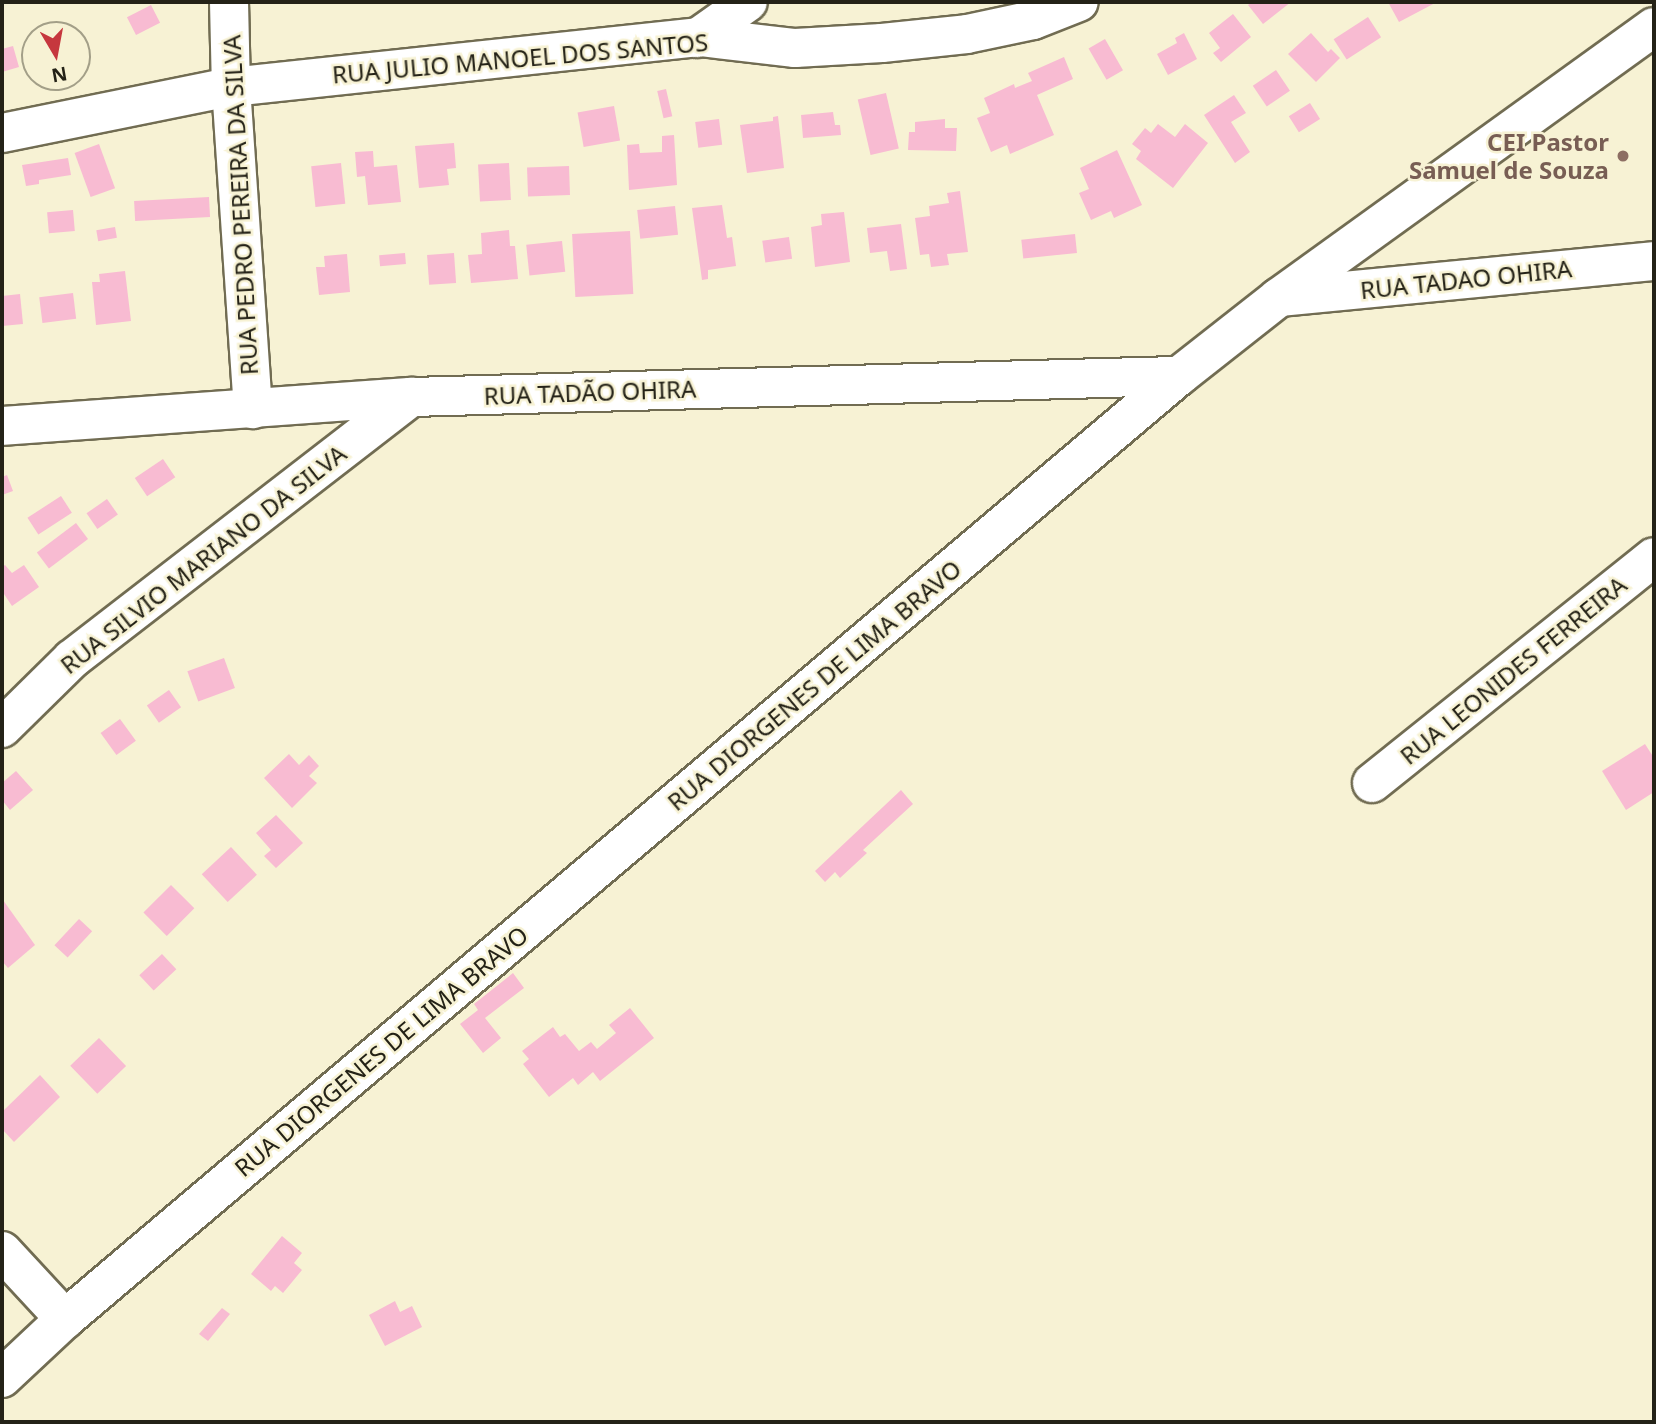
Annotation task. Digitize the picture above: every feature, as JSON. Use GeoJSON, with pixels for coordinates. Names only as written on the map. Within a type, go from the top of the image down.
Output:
{"type":"FeatureCollection","features":[{"type":"Feature","properties":{"kind":"street","name":"RUA PEDRO PEREIRA DA SILVA"},"geometry":{"type":"LineString","coordinates":[[229,2],[231,87],[253,409]]}},
{"type":"Feature","properties":{"kind":"street"},"geometry":{"type":"LineString","coordinates":[[696,38],[748,2]]}},
{"type":"Feature","properties":{"kind":"street","name":"RUA JULIO MANOEL DOS SANTOS"},"geometry":{"type":"LineString","coordinates":[[2,133],[231,87],[696,38],[795,48],[967,34],[1033,20],[1079,2]]}},
{"type":"Feature","properties":{"kind":"street","name":"RUA DIORGENES DE LIMA BRAVO"},"geometry":{"type":"LineString","coordinates":[[2,1378],[65,1319],[1179,376],[1278,298],[1654,27]]}},
{"type":"Feature","properties":{"kind":"street","name":"RUA TADAO OHIRA"},"geometry":{"type":"LineString","coordinates":[[1278,298],[1654,261]]}},
{"type":"Feature","properties":{"kind":"street","name":"RUA TADÃO OHIRA"},"geometry":{"type":"LineString","coordinates":[[2,426],[411,397],[1179,376]]}},
{"type":"Feature","properties":{"kind":"street","name":"RUA SILVIO MARIANO DA SILVA"},"geometry":{"type":"LineString","coordinates":[[2,728],[72,659],[411,397]]}},
{"type":"Feature","properties":{"kind":"street","name":"RUA LEONIDES FERREIRA"},"geometry":{"type":"LineString","coordinates":[[1372,783],[1654,557]]}},
{"type":"Feature","properties":{"kind":"street"},"geometry":{"type":"LineString","coordinates":[[2,1251],[65,1319]]}},
{"type":"Feature","properties":{"kind":"building"},"geometry":{"type":"Polygon","coordinates":[[[1252,2],[1291,2],[1263,24],[1248,5],[1252,2]]]}},
{"type":"Feature","properties":{"kind":"building"},"geometry":{"type":"Polygon","coordinates":[[[1388,2],[1437,2],[1399,22],[1388,2]]]}},
{"type":"Feature","properties":{"kind":"building"},"geometry":{"type":"Polygon","coordinates":[[[151,5],[160,23],[136,35],[127,17],[151,5]]]}},
{"type":"Feature","properties":{"kind":"building"},"geometry":{"type":"Polygon","coordinates":[[[1233,14],[1251,37],[1221,62],[1213,53],[1220,48],[1209,33],[1233,14]]]}},
{"type":"Feature","properties":{"kind":"building"},"geometry":{"type":"Polygon","coordinates":[[[1368,17],[1381,37],[1347,59],[1334,39],[1368,17]]]}},
{"type":"Feature","properties":{"kind":"building"},"geometry":{"type":"Polygon","coordinates":[[[1184,33],[1197,59],[1168,75],[1157,54],[1177,43],[1175,38],[1184,33]]]}},
{"type":"Feature","properties":{"kind":"building"},"geometry":{"type":"Polygon","coordinates":[[[1311,33],[1328,52],[1331,49],[1340,58],[1316,82],[1288,54],[1311,33]]]}},
{"type":"Feature","properties":{"kind":"building"},"geometry":{"type":"Polygon","coordinates":[[[1105,39],[1123,70],[1107,80],[1089,48],[1105,39]]]}},
{"type":"Feature","properties":{"kind":"building"},"geometry":{"type":"Polygon","coordinates":[[[13,46],[19,67],[2,72],[2,49],[13,46]]]}},
{"type":"Feature","properties":{"kind":"building"},"geometry":{"type":"Polygon","coordinates":[[[1064,57],[1073,79],[1037,95],[1054,135],[1010,154],[1007,145],[991,152],[977,118],[990,113],[984,98],[1014,84],[1015,88],[1032,81],[1028,73],[1064,57]]]}},
{"type":"Feature","properties":{"kind":"building"},"geometry":{"type":"Polygon","coordinates":[[[1276,70],[1290,91],[1267,106],[1253,86],[1276,70]]]}},
{"type":"Feature","properties":{"kind":"building"},"geometry":{"type":"Polygon","coordinates":[[[666,89],[672,116],[664,118],[657,91],[666,89]]]}},
{"type":"Feature","properties":{"kind":"building"},"geometry":{"type":"Polygon","coordinates":[[[886,93],[899,149],[871,155],[858,100],[886,93]]]}},
{"type":"Feature","properties":{"kind":"building"},"geometry":{"type":"Polygon","coordinates":[[[1234,95],[1246,113],[1231,122],[1250,152],[1235,163],[1204,115],[1234,95]]]}},
{"type":"Feature","properties":{"kind":"building"},"geometry":{"type":"Polygon","coordinates":[[[1310,103],[1320,119],[1299,132],[1289,116],[1310,103]]]}},
{"type":"Feature","properties":{"kind":"building"},"geometry":{"type":"Polygon","coordinates":[[[614,106],[620,140],[584,147],[578,112],[614,106]]]}},
{"type":"Feature","properties":{"kind":"building"},"geometry":{"type":"Polygon","coordinates":[[[833,112],[835,125],[840,125],[841,135],[803,138],[801,115],[833,112]]]}},
{"type":"Feature","properties":{"kind":"building"},"geometry":{"type":"Polygon","coordinates":[[[778,116],[784,168],[747,173],[740,125],[773,121],[773,117],[778,116]]]}},
{"type":"Feature","properties":{"kind":"building"},"geometry":{"type":"Polygon","coordinates":[[[719,119],[722,145],[698,148],[695,122],[719,119]]]}},
{"type":"Feature","properties":{"kind":"building"},"geometry":{"type":"Polygon","coordinates":[[[945,119],[945,128],[957,128],[956,151],[908,150],[909,132],[915,132],[915,122],[945,119]]]}},
{"type":"Feature","properties":{"kind":"building"},"geometry":{"type":"Polygon","coordinates":[[[1158,124],[1175,137],[1185,124],[1208,143],[1173,188],[1136,159],[1141,151],[1132,144],[1145,128],[1151,133],[1158,124]]]}},
{"type":"Feature","properties":{"kind":"building"},"geometry":{"type":"Polygon","coordinates":[[[674,135],[677,185],[629,190],[627,145],[639,144],[640,153],[662,152],[662,136],[674,135]]]}},
{"type":"Feature","properties":{"kind":"building"},"geometry":{"type":"Polygon","coordinates":[[[454,143],[456,168],[447,169],[449,185],[419,188],[415,146],[454,143]]]}},
{"type":"Feature","properties":{"kind":"building"},"geometry":{"type":"Polygon","coordinates":[[[99,144],[115,188],[91,197],[75,153],[99,144]]]}},
{"type":"Feature","properties":{"kind":"building"},"geometry":{"type":"Polygon","coordinates":[[[1117,150],[1142,205],[1114,218],[1111,211],[1091,220],[1079,193],[1089,189],[1080,168],[1117,150]]]}},
{"type":"Feature","properties":{"kind":"building"},"geometry":{"type":"Polygon","coordinates":[[[373,151],[374,167],[397,165],[401,202],[368,205],[365,176],[357,177],[355,152],[373,151]]]}},
{"type":"Feature","properties":{"kind":"building"},"geometry":{"type":"Polygon","coordinates":[[[68,158],[71,175],[39,180],[39,184],[26,186],[22,165],[68,158]]]}},
{"type":"Feature","properties":{"kind":"building"},"geometry":{"type":"Polygon","coordinates":[[[341,163],[345,204],[315,207],[311,166],[341,163]]]}},
{"type":"Feature","properties":{"kind":"building"},"geometry":{"type":"Polygon","coordinates":[[[509,163],[511,200],[480,202],[478,165],[509,163]]]}},
{"type":"Feature","properties":{"kind":"building"},"geometry":{"type":"Polygon","coordinates":[[[569,166],[570,195],[528,196],[527,167],[569,166]]]}},
{"type":"Feature","properties":{"kind":"building"},"geometry":{"type":"Polygon","coordinates":[[[960,191],[968,252],[947,254],[949,265],[931,267],[929,254],[920,255],[915,218],[930,216],[929,206],[949,203],[947,193],[960,191]]]}},
{"type":"Feature","properties":{"kind":"building"},"geometry":{"type":"Polygon","coordinates":[[[209,197],[210,217],[135,221],[134,201],[209,197]]]}},
{"type":"Feature","properties":{"kind":"building"},"geometry":{"type":"Polygon","coordinates":[[[722,205],[727,238],[732,237],[736,266],[708,270],[708,279],[702,280],[692,208],[722,205]]]}},
{"type":"Feature","properties":{"kind":"building"},"geometry":{"type":"Polygon","coordinates":[[[675,206],[678,235],[640,239],[637,210],[675,206]]]}},
{"type":"Feature","properties":{"kind":"building"},"geometry":{"type":"Polygon","coordinates":[[[73,210],[75,231],[49,233],[47,212],[73,210]]]}},
{"type":"Feature","properties":{"kind":"building"},"geometry":{"type":"Polygon","coordinates":[[[844,212],[850,262],[815,267],[811,227],[822,225],[821,214],[844,212]]]}},
{"type":"Feature","properties":{"kind":"building"},"geometry":{"type":"Polygon","coordinates":[[[901,224],[907,269],[890,271],[887,251],[870,253],[867,228],[901,224]]]}},
{"type":"Feature","properties":{"kind":"building"},"geometry":{"type":"Polygon","coordinates":[[[115,227],[117,238],[98,241],[96,230],[115,227]]]}},
{"type":"Feature","properties":{"kind":"building"},"geometry":{"type":"Polygon","coordinates":[[[509,230],[510,246],[515,246],[518,279],[471,283],[468,255],[482,254],[481,233],[509,230]]]}},
{"type":"Feature","properties":{"kind":"building"},"geometry":{"type":"Polygon","coordinates":[[[630,231],[633,294],[575,297],[572,234],[630,231]]]}},
{"type":"Feature","properties":{"kind":"building"},"geometry":{"type":"Polygon","coordinates":[[[1075,234],[1077,253],[1023,259],[1021,240],[1075,234]]]}},
{"type":"Feature","properties":{"kind":"building"},"geometry":{"type":"Polygon","coordinates":[[[789,237],[792,259],[765,263],[762,241],[789,237]]]}},
{"type":"Feature","properties":{"kind":"building"},"geometry":{"type":"Polygon","coordinates":[[[562,241],[565,272],[529,276],[526,245],[562,241]]]}},
{"type":"Feature","properties":{"kind":"building"},"geometry":{"type":"Polygon","coordinates":[[[405,253],[406,264],[380,266],[379,255],[405,253]]]}},
{"type":"Feature","properties":{"kind":"building"},"geometry":{"type":"Polygon","coordinates":[[[454,253],[456,283],[429,285],[427,255],[454,253]]]}},
{"type":"Feature","properties":{"kind":"building"},"geometry":{"type":"Polygon","coordinates":[[[347,254],[350,292],[319,295],[316,267],[325,267],[324,256],[347,254]]]}},
{"type":"Feature","properties":{"kind":"building"},"geometry":{"type":"Polygon","coordinates":[[[125,271],[131,321],[96,325],[92,282],[100,282],[99,274],[125,271]]]}},
{"type":"Feature","properties":{"kind":"building"},"geometry":{"type":"Polygon","coordinates":[[[73,293],[76,319],[42,323],[39,297],[73,293]]]}},
{"type":"Feature","properties":{"kind":"building"},"geometry":{"type":"Polygon","coordinates":[[[20,294],[23,324],[2,326],[2,296],[20,294]]]}},
{"type":"Feature","properties":{"kind":"building"},"geometry":{"type":"Polygon","coordinates":[[[163,459],[175,477],[147,496],[135,478],[163,459]]]}},
{"type":"Feature","properties":{"kind":"building"},"geometry":{"type":"Polygon","coordinates":[[[7,475],[13,491],[2,495],[2,477],[7,475]]]}},
{"type":"Feature","properties":{"kind":"building"},"geometry":{"type":"Polygon","coordinates":[[[61,496],[72,513],[38,535],[27,518],[61,496]]]}},
{"type":"Feature","properties":{"kind":"building"},"geometry":{"type":"Polygon","coordinates":[[[107,499],[118,515],[97,529],[87,513],[107,499]]]}},
{"type":"Feature","properties":{"kind":"building"},"geometry":{"type":"Polygon","coordinates":[[[76,523],[88,539],[49,568],[37,552],[76,523]]]}},
{"type":"Feature","properties":{"kind":"building"},"geometry":{"type":"Polygon","coordinates":[[[5,565],[12,573],[24,565],[39,587],[12,606],[2,591],[2,567],[5,565]]]}},
{"type":"Feature","properties":{"kind":"building"},"geometry":{"type":"Polygon","coordinates":[[[224,658],[235,688],[198,701],[187,671],[224,658]]]}},
{"type":"Feature","properties":{"kind":"building"},"geometry":{"type":"Polygon","coordinates":[[[169,690],[181,707],[159,723],[147,705],[169,690]]]}},
{"type":"Feature","properties":{"kind":"building"},"geometry":{"type":"Polygon","coordinates":[[[120,719],[136,741],[116,755],[101,733],[120,719]]]}},
{"type":"Feature","properties":{"kind":"building"},"geometry":{"type":"Polygon","coordinates":[[[1645,744],[1654,758],[1654,792],[1626,810],[1602,771],[1645,744]]]}},
{"type":"Feature","properties":{"kind":"building"},"geometry":{"type":"Polygon","coordinates":[[[289,754],[299,765],[309,755],[319,766],[309,776],[317,783],[292,808],[264,778],[289,754]]]}},
{"type":"Feature","properties":{"kind":"building"},"geometry":{"type":"Polygon","coordinates":[[[16,771],[33,790],[10,810],[2,800],[2,783],[16,771]]]}},
{"type":"Feature","properties":{"kind":"building"},"geometry":{"type":"Polygon","coordinates":[[[901,790],[913,804],[863,850],[867,853],[840,878],[835,872],[825,882],[815,871],[901,790]]]}},
{"type":"Feature","properties":{"kind":"building"},"geometry":{"type":"Polygon","coordinates":[[[276,815],[303,843],[276,868],[264,856],[271,850],[256,833],[276,815]]]}},
{"type":"Feature","properties":{"kind":"building"},"geometry":{"type":"Polygon","coordinates":[[[231,847],[257,875],[228,902],[202,874],[231,847]]]}},
{"type":"Feature","properties":{"kind":"building"},"geometry":{"type":"Polygon","coordinates":[[[171,885],[194,908],[167,936],[143,913],[171,885]]]}},
{"type":"Feature","properties":{"kind":"building"},"geometry":{"type":"Polygon","coordinates":[[[3,900],[35,945],[8,968],[2,961],[3,900]]]}},
{"type":"Feature","properties":{"kind":"building"},"geometry":{"type":"Polygon","coordinates":[[[79,919],[92,931],[68,958],[54,945],[79,919]]]}},
{"type":"Feature","properties":{"kind":"building"},"geometry":{"type":"Polygon","coordinates":[[[162,954],[176,969],[154,991],[139,975],[162,954]]]}},
{"type":"Feature","properties":{"kind":"building"},"geometry":{"type":"Polygon","coordinates":[[[513,973],[524,988],[485,1018],[501,1038],[483,1053],[460,1024],[478,1010],[474,1004],[513,973]]]}},
{"type":"Feature","properties":{"kind":"building"},"geometry":{"type":"Polygon","coordinates":[[[630,1008],[654,1038],[600,1081],[593,1072],[578,1085],[573,1078],[549,1097],[523,1064],[529,1059],[522,1051],[553,1027],[560,1037],[565,1034],[579,1051],[591,1042],[597,1049],[616,1033],[609,1025],[630,1008]]]}},
{"type":"Feature","properties":{"kind":"building"},"geometry":{"type":"Polygon","coordinates":[[[99,1038],[126,1066],[97,1094],[70,1066],[99,1038]]]}},
{"type":"Feature","properties":{"kind":"building"},"geometry":{"type":"Polygon","coordinates":[[[40,1075],[60,1097],[14,1142],[2,1129],[2,1112],[40,1075]]]}},
{"type":"Feature","properties":{"kind":"building"},"geometry":{"type":"Polygon","coordinates":[[[282,1236],[302,1253],[294,1263],[302,1270],[283,1293],[275,1286],[271,1291],[251,1274],[282,1236]]]}},
{"type":"Feature","properties":{"kind":"building"},"geometry":{"type":"Polygon","coordinates":[[[395,1301],[400,1312],[412,1306],[422,1327],[385,1346],[369,1315],[395,1301]]]}},
{"type":"Feature","properties":{"kind":"building"},"geometry":{"type":"Polygon","coordinates":[[[222,1308],[230,1314],[208,1341],[199,1334],[222,1308]]]}},
{"type":"Feature","properties":{"kind":"place","name":"CEI Pastor Samuel de Souza"},"geometry":{"type":"Point","coordinates":[1623,156]}}]}
